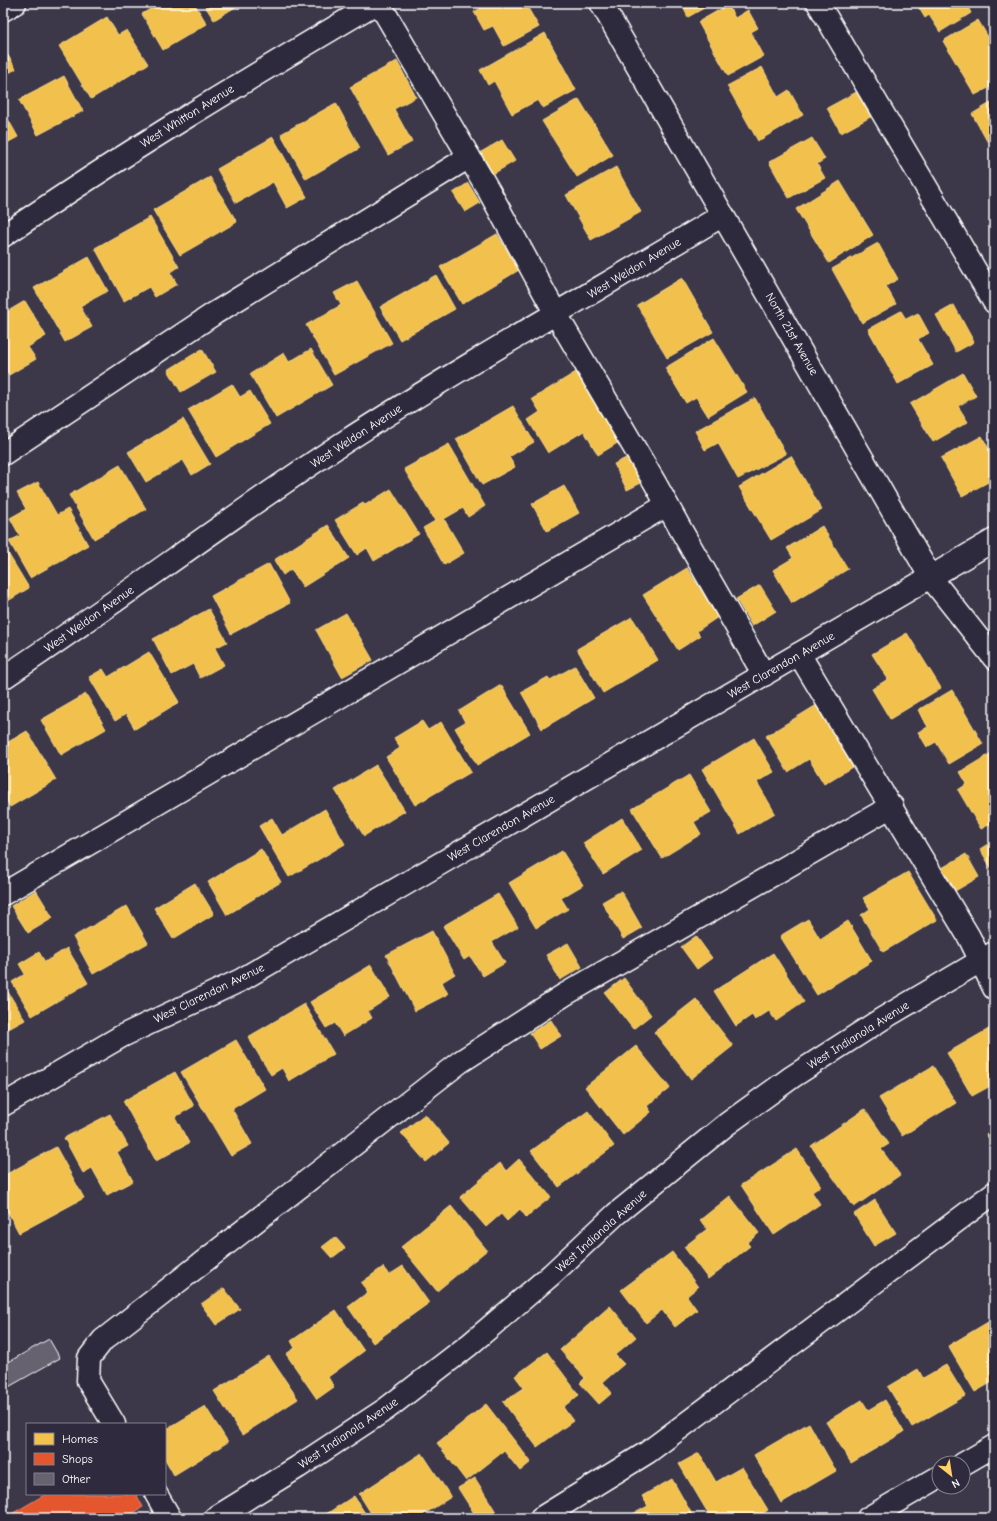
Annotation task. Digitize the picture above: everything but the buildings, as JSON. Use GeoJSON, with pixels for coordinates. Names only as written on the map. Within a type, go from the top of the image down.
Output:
{"type":"FeatureCollection","features":[{"type":"Feature","properties":{"kind":"street"},"geometry":{"type":"LineString","coordinates":[[3,10],[15,3]]}},
{"type":"Feature","properties":{"kind":"street","name":"West Whitton Avenue"},"geometry":{"type":"LineString","coordinates":[[3,236],[151,138],[262,70],[376,3]]}},
{"type":"Feature","properties":{"kind":"street"},"geometry":{"type":"LineString","coordinates":[[379,3],[489,191],[556,314],[764,675]]}},
{"type":"Feature","properties":{"kind":"street","name":"North 21st Avenue"},"geometry":{"type":"LineString","coordinates":[[601,3],[931,578],[994,658]]}},
{"type":"Feature","properties":{"kind":"street"},"geometry":{"type":"LineString","coordinates":[[818,3],[994,302]]}},
{"type":"Feature","properties":{"kind":"street"},"geometry":{"type":"LineString","coordinates":[[3,454],[215,313],[469,157]]}},
{"type":"Feature","properties":{"kind":"street","name":"West Weldon Avenue"},"geometry":{"type":"LineString","coordinates":[[3,678],[48,648],[233,517],[342,444],[432,387],[723,215]]}},
{"type":"Feature","properties":{"kind":"street"},"geometry":{"type":"LineString","coordinates":[[3,894],[667,505]]}},
{"type":"Feature","properties":{"kind":"street","name":"West Clarendon Avenue"},"geometry":{"type":"LineString","coordinates":[[3,1105],[122,1036],[241,980],[994,540]]}},
{"type":"Feature","properties":{"kind":"street"},"geometry":{"type":"LineString","coordinates":[[800,654],[969,937],[987,957],[994,988]]}},
{"type":"Feature","properties":{"kind":"street"},"geometry":{"type":"LineString","coordinates":[[113,1423],[88,1381],[89,1358],[103,1340],[460,1062],[564,995],[892,806]]}},
{"type":"Feature","properties":{"kind":"street","name":"West Indianola Avenue"},"geometry":{"type":"LineString","coordinates":[[215,1518],[298,1467],[386,1409],[463,1350],[552,1274],[616,1214],[732,1120],[792,1077],[875,1023],[987,957]]}},
{"type":"Feature","properties":{"kind":"street"},"geometry":{"type":"LineString","coordinates":[[541,1518],[648,1452],[994,1193]]}},
{"type":"Feature","properties":{"kind":"street"},"geometry":{"type":"LineString","coordinates":[[971,1459],[994,1446]]}},
{"type":"Feature","properties":{"kind":"street"},"geometry":{"type":"LineString","coordinates":[[868,1518],[931,1482]]}},
{"type":"Feature","properties":{"kind":"street"},"geometry":{"type":"LineString","coordinates":[[157,1495],[170,1518]]}}]}
